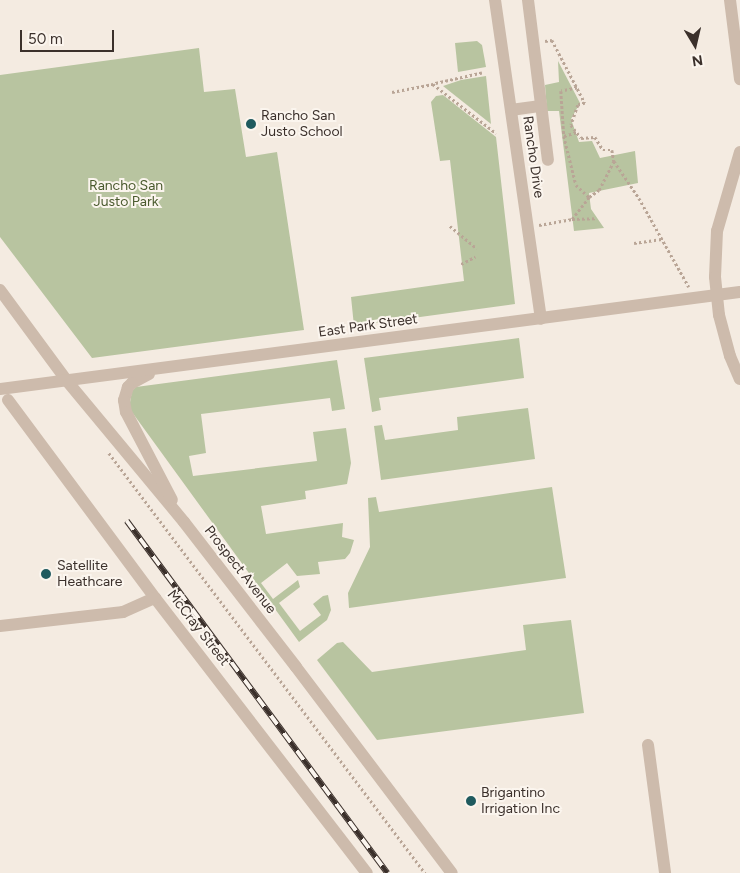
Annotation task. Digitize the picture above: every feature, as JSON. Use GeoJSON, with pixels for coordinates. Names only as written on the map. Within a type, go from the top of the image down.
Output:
{"type":"FeatureCollection","features":[{"type":"Feature","properties":{"kind":"street","name":"Rancho Drive"},"geometry":{"type":"LineString","coordinates":[[495,0],[540,319]]}},
{"type":"Feature","properties":{"kind":"street"},"geometry":{"type":"LineString","coordinates":[[528,0],[548,160]]}},
{"type":"Feature","properties":{"kind":"street"},"geometry":{"type":"LineString","coordinates":[[730,0],[737,29],[740,79]]}},
{"type":"Feature","properties":{"kind":"street"},"geometry":{"type":"LineString","coordinates":[[511,110],[541,106]]}},
{"type":"Feature","properties":{"kind":"street"},"geometry":{"type":"LineString","coordinates":[[740,152],[717,231],[716,295],[725,340],[740,379]]}},
{"type":"Feature","properties":{"kind":"street","name":"Prospect Avenue"},"geometry":{"type":"LineString","coordinates":[[0,290],[67,381],[184,522],[452,873]]}},
{"type":"Feature","properties":{"kind":"street","name":"East Park Street"},"geometry":{"type":"LineString","coordinates":[[0,389],[740,292]]}},
{"type":"Feature","properties":{"kind":"street"},"geometry":{"type":"LineString","coordinates":[[165,368],[132,383],[128,387],[124,400],[126,412],[184,522]]}},
{"type":"Feature","properties":{"kind":"street","name":"McCray Street"},"geometry":{"type":"LineString","coordinates":[[8,400],[155,598],[367,873]]}},
{"type":"Feature","properties":{"kind":"street"},"geometry":{"type":"LineString","coordinates":[[0,626],[123,612],[155,598]]}},
{"type":"Feature","properties":{"kind":"street"},"geometry":{"type":"LineString","coordinates":[[648,745],[665,873]]}},
{"type":"Feature","properties":{"kind":"path"},"geometry":{"type":"LineString","coordinates":[[538,41],[552,40],[585,103],[578,104],[572,125],[576,132],[581,138],[595,137],[603,150],[612,150],[614,161],[639,198],[689,287]]}},
{"type":"Feature","properties":{"kind":"path"},"geometry":{"type":"LineString","coordinates":[[392,92],[482,73]]}},
{"type":"Feature","properties":{"kind":"path"},"geometry":{"type":"LineString","coordinates":[[433,84],[496,133]]}},
{"type":"Feature","properties":{"kind":"path"},"geometry":{"type":"LineString","coordinates":[[577,88],[560,91],[564,136],[576,185],[589,197]]}},
{"type":"Feature","properties":{"kind":"path"},"geometry":{"type":"LineString","coordinates":[[564,136],[576,132]]}},
{"type":"Feature","properties":{"kind":"path"},"geometry":{"type":"LineString","coordinates":[[572,219],[589,197],[599,190],[614,161]]}},
{"type":"Feature","properties":{"kind":"path"},"geometry":{"type":"LineString","coordinates":[[528,227],[572,219],[596,218]]}},
{"type":"Feature","properties":{"kind":"path"},"geometry":{"type":"LineString","coordinates":[[450,226],[477,249]]}},
{"type":"Feature","properties":{"kind":"path"},"geometry":{"type":"LineString","coordinates":[[634,243],[662,239]]}},
{"type":"Feature","properties":{"kind":"path"},"geometry":{"type":"LineString","coordinates":[[461,264],[475,257]]}},
{"type":"Feature","properties":{"kind":"path"},"geometry":{"type":"LineString","coordinates":[[108,452],[425,873]]}},
{"type":"Feature","properties":{"kind":"green space"},"geometry":{"type":"Polygon","coordinates":[[[477,41],[482,45],[486,67],[458,72],[455,43],[477,41]]]}},
{"type":"Feature","properties":{"kind":"green space","name":"Rancho San Justo Park"},"geometry":{"type":"Polygon","coordinates":[[[199,48],[204,92],[235,89],[246,157],[277,152],[304,330],[92,358],[0,237],[0,75],[199,48]]]}},
{"type":"Feature","properties":{"kind":"green space"},"geometry":{"type":"Polygon","coordinates":[[[558,61],[580,103],[571,119],[579,142],[592,141],[600,158],[635,151],[638,183],[589,193],[591,209],[604,228],[574,231],[559,111],[547,111],[545,85],[559,82],[558,61]]]}},
{"type":"Feature","properties":{"kind":"green space"},"geometry":{"type":"Polygon","coordinates":[[[486,76],[491,124],[443,86],[461,80],[486,76]]]}},
{"type":"Feature","properties":{"kind":"green space"},"geometry":{"type":"Polygon","coordinates":[[[443,95],[496,137],[515,304],[354,326],[351,297],[464,281],[450,160],[440,161],[431,102],[436,96],[443,95]]]}},
{"type":"Feature","properties":{"kind":"green space"},"geometry":{"type":"Polygon","coordinates":[[[519,338],[524,378],[379,398],[381,410],[372,412],[364,358],[519,338]]]}},
{"type":"Feature","properties":{"kind":"green space"},"geometry":{"type":"Polygon","coordinates":[[[337,360],[345,409],[332,411],[330,398],[201,414],[206,453],[189,456],[193,476],[317,461],[313,432],[346,428],[351,463],[347,484],[305,491],[306,499],[261,506],[266,534],[343,523],[342,537],[354,540],[350,553],[345,559],[318,562],[320,574],[297,576],[287,563],[261,583],[273,599],[298,580],[300,587],[279,603],[300,631],[321,615],[313,604],[323,596],[328,595],[331,610],[327,620],[299,642],[129,408],[132,391],[136,387],[337,360]]]}},
{"type":"Feature","properties":{"kind":"green space"},"geometry":{"type":"Polygon","coordinates":[[[528,408],[535,459],[381,480],[374,426],[382,425],[385,440],[458,430],[457,417],[528,408]]]}},
{"type":"Feature","properties":{"kind":"green space"},"geometry":{"type":"Polygon","coordinates":[[[552,487],[566,578],[349,608],[348,593],[370,547],[368,498],[376,497],[379,512],[552,487]]]}},
{"type":"Feature","properties":{"kind":"green space"},"geometry":{"type":"Polygon","coordinates":[[[571,620],[584,713],[377,740],[317,660],[337,643],[343,642],[372,672],[526,650],[523,625],[571,620]]]}},
{"type":"Feature","properties":{"kind":"railway"},"geometry":{"type":"LineString","coordinates":[[127,521],[387,873]]}},
{"type":"Feature","properties":{"kind":"place","name":"Rancho San Justo School"},"geometry":{"type":"Point","coordinates":[251,124]}},
{"type":"Feature","properties":{"kind":"place","name":"Satellite Heathcare"},"geometry":{"type":"Point","coordinates":[46,574]}},
{"type":"Feature","properties":{"kind":"place","name":"Brigantino Irrigation Inc"},"geometry":{"type":"Point","coordinates":[471,801]}}]}
